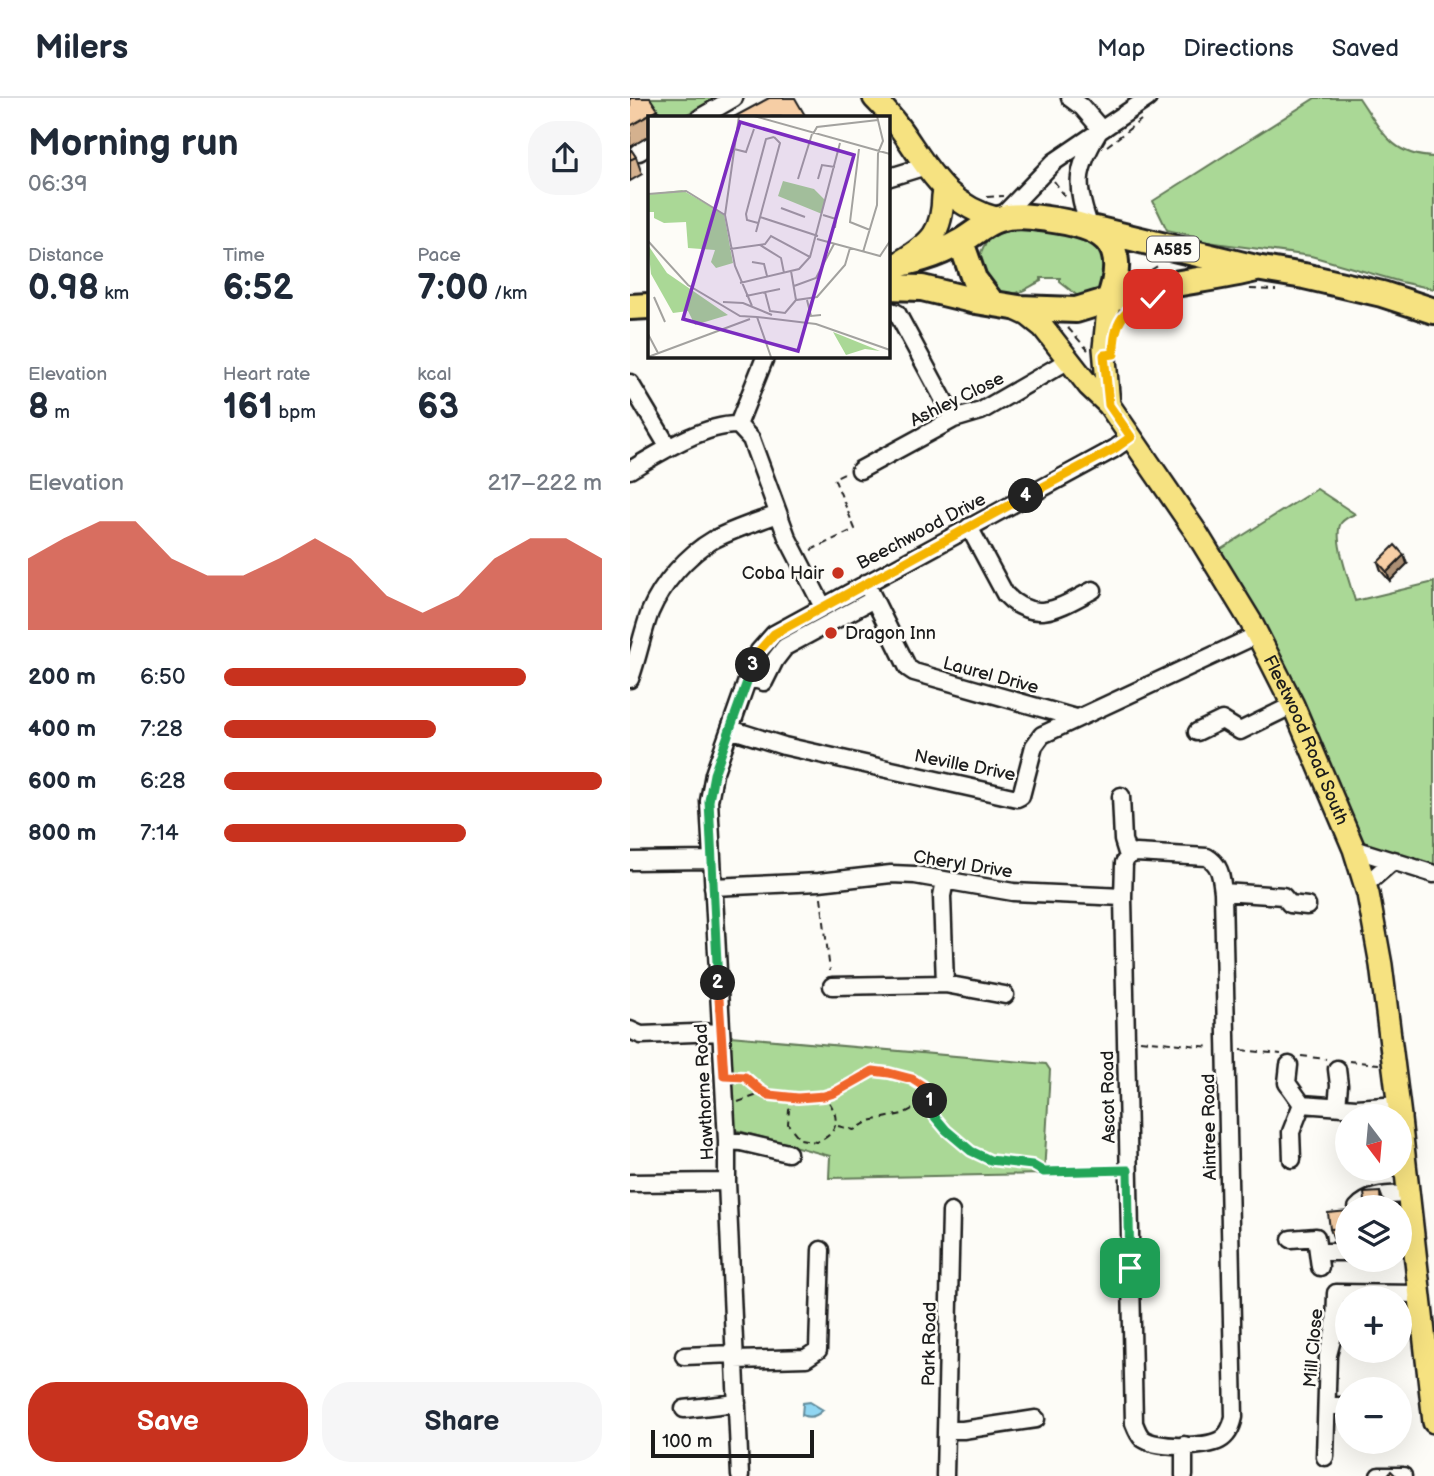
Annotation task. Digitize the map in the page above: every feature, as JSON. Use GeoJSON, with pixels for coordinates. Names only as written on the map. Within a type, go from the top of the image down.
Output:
{"type":"FeatureCollection","features":[{"type":"Feature","properties":{"kind":"highway","name":"A585"},"geometry":{"type":"LineString","coordinates":[[1001,211],[1091,228],[1251,279]]}},
{"type":"Feature","properties":{"kind":"highway"},"geometry":{"type":"LineString","coordinates":[[889,273],[961,242],[1001,211]]}},
{"type":"Feature","properties":{"kind":"highway"},"geometry":{"type":"LineString","coordinates":[[1091,228],[1108,241],[1116,255],[1118,268],[1109,300]]}},
{"type":"Feature","properties":{"kind":"highway"},"geometry":{"type":"LineString","coordinates":[[961,242],[974,279],[1001,305]]}},
{"type":"Feature","properties":{"kind":"highway","name":"A585"},"geometry":{"type":"LineString","coordinates":[[889,273],[922,288],[1001,305],[1076,310],[1157,286],[1216,278],[1251,279],[1293,274],[1382,294],[1434,311]]}},
{"type":"Feature","properties":{"kind":"highway"},"geometry":{"type":"LineString","coordinates":[[630,307],[648,306]]}},
{"type":"Feature","properties":{"kind":"main road"},"geometry":{"type":"LineString","coordinates":[[874,98],[890,116],[941,190],[961,242]]}},
{"type":"Feature","properties":{"kind":"main road"},"geometry":{"type":"LineString","coordinates":[[941,190],[966,207],[1001,211]]}},
{"type":"Feature","properties":{"kind":"main road"},"geometry":{"type":"LineString","coordinates":[[889,273],[934,236],[940,221],[941,190]]}},
{"type":"Feature","properties":{"kind":"main road","name":"Fleetwood Road South"},"geometry":{"type":"LineString","coordinates":[[1109,300],[1104,355],[1109,405]]}},
{"type":"Feature","properties":{"kind":"main road","name":"Fleetwood Road South"},"geometry":{"type":"LineString","coordinates":[[1001,305],[1028,315],[1049,334],[1089,386],[1109,405],[1196,531],[1258,635],[1293,705],[1354,849],[1366,885],[1381,965],[1398,1104]]}},
{"type":"Feature","properties":{"kind":"main road","name":"Fleetwood Road South"},"geometry":{"type":"LineString","coordinates":[[1406,1181],[1407,1194]]}},
{"type":"Feature","properties":{"kind":"main road","name":"Fleetwood Road South"},"geometry":{"type":"LineString","coordinates":[[1412,1269],[1429,1319],[1434,1422]]}},
{"type":"Feature","properties":{"kind":"street"},"geometry":{"type":"LineString","coordinates":[[703,116],[734,98]]}},
{"type":"Feature","properties":{"kind":"street"},"geometry":{"type":"LineString","coordinates":[[1070,98],[1082,107],[1100,130]]}},
{"type":"Feature","properties":{"kind":"street"},"geometry":{"type":"LineString","coordinates":[[1001,211],[1072,148],[1148,98]]}},
{"type":"Feature","properties":{"kind":"street"},"geometry":{"type":"LineString","coordinates":[[1091,228],[1080,198],[1080,167],[1100,130]]}},
{"type":"Feature","properties":{"kind":"street"},"geometry":{"type":"LineString","coordinates":[[889,177],[926,166]]}},
{"type":"Feature","properties":{"kind":"street"},"geometry":{"type":"LineString","coordinates":[[889,311],[897,313],[954,419]]}},
{"type":"Feature","properties":{"kind":"street"},"geometry":{"type":"LineString","coordinates":[[738,425],[765,357]]}},
{"type":"Feature","properties":{"kind":"street","name":"Ashley Close"},"geometry":{"type":"LineString","coordinates":[[860,470],[954,419],[981,411],[1069,360]]}},
{"type":"Feature","properties":{"kind":"street"},"geometry":{"type":"LineString","coordinates":[[630,383],[669,448]]}},
{"type":"Feature","properties":{"kind":"street"},"geometry":{"type":"LineString","coordinates":[[630,470],[669,448],[716,427],[738,425]]}},
{"type":"Feature","properties":{"kind":"street"},"geometry":{"type":"LineString","coordinates":[[738,425],[751,439],[778,514],[823,607]]}},
{"type":"Feature","properties":{"kind":"street","name":"Beechwood Drive"},"geometry":{"type":"LineString","coordinates":[[736,710],[759,651],[774,634],[1114,449],[1131,437]]}},
{"type":"Feature","properties":{"kind":"street"},"geometry":{"type":"LineString","coordinates":[[630,679],[651,610],[679,569],[696,552],[714,540],[778,514]]}},
{"type":"Feature","properties":{"kind":"street"},"geometry":{"type":"LineString","coordinates":[[969,527],[1005,594],[1012,601],[1037,612],[1054,611],[1093,590]]}},
{"type":"Feature","properties":{"kind":"street","name":"Laurel Drive"},"geometry":{"type":"LineString","coordinates":[[866,583],[908,668],[914,672],[1076,718]]}},
{"type":"Feature","properties":{"kind":"street"},"geometry":{"type":"LineString","coordinates":[[748,677],[764,682],[785,647],[874,598]]}},
{"type":"Feature","properties":{"kind":"street","name":"Neville Drive"},"geometry":{"type":"LineString","coordinates":[[730,729],[783,746],[1017,797],[1021,796],[1037,740],[1042,735],[1258,635]]}},
{"type":"Feature","properties":{"kind":"street"},"geometry":{"type":"LineString","coordinates":[[1197,732],[1222,720],[1240,731],[1293,705]]}},
{"type":"Feature","properties":{"kind":"street","name":"Hawthorne Road"},"geometry":{"type":"LineString","coordinates":[[736,710],[714,774],[709,801],[727,1141],[740,1476]]}},
{"type":"Feature","properties":{"kind":"street","name":"Ascot Road"},"geometry":{"type":"LineString","coordinates":[[1121,796],[1122,840],[1128,856],[1124,863],[1123,897],[1134,1423],[1142,1438],[1150,1443],[1184,1445]]}},
{"type":"Feature","properties":{"kind":"street"},"geometry":{"type":"LineString","coordinates":[[1354,849],[1434,874]]}},
{"type":"Feature","properties":{"kind":"street","name":"Aintree Road"},"geometry":{"type":"LineString","coordinates":[[1128,856],[1136,853],[1207,857],[1215,862],[1220,871],[1223,892],[1234,1417],[1228,1433],[1221,1440],[1203,1445],[1184,1445]]}},
{"type":"Feature","properties":{"kind":"street"},"geometry":{"type":"LineString","coordinates":[[630,861],[711,860]]}},
{"type":"Feature","properties":{"kind":"street"},"geometry":{"type":"LineString","coordinates":[[1366,885],[1394,860]]}},
{"type":"Feature","properties":{"kind":"street","name":"Cheryl Drive"},"geometry":{"type":"LineString","coordinates":[[713,887],[819,882],[891,874],[915,875],[1013,892],[1123,897]]}},
{"type":"Feature","properties":{"kind":"street"},"geometry":{"type":"LineString","coordinates":[[945,880],[942,896],[945,984]]}},
{"type":"Feature","properties":{"kind":"street"},"geometry":{"type":"LineString","coordinates":[[1223,892],[1283,896],[1290,904],[1307,906]]}},
{"type":"Feature","properties":{"kind":"street"},"geometry":{"type":"LineString","coordinates":[[832,986],[945,984],[1005,995]]}},
{"type":"Feature","properties":{"kind":"street"},"geometry":{"type":"LineString","coordinates":[[630,1030],[641,1035],[721,1032]]}},
{"type":"Feature","properties":{"kind":"street"},"geometry":{"type":"LineString","coordinates":[[1292,1059],[1287,1083],[1302,1104]]}},
{"type":"Feature","properties":{"kind":"street"},"geometry":{"type":"LineString","coordinates":[[1335,1063],[1339,1085],[1337,1104]]}},
{"type":"Feature","properties":{"kind":"street"},"geometry":{"type":"LineString","coordinates":[[1302,1104],[1335,1105]]}},
{"type":"Feature","properties":{"kind":"street"},"geometry":{"type":"LineString","coordinates":[[1292,1159],[1291,1132],[1302,1104]]}},
{"type":"Feature","properties":{"kind":"street"},"geometry":{"type":"LineString","coordinates":[[727,1141],[788,1153]]}},
{"type":"Feature","properties":{"kind":"street"},"geometry":{"type":"LineString","coordinates":[[630,1183],[727,1182]]}},
{"type":"Feature","properties":{"kind":"street"},"geometry":{"type":"LineString","coordinates":[[1399,1195],[1407,1194]]}},
{"type":"Feature","properties":{"kind":"street","name":"Park Road"},"geometry":{"type":"LineString","coordinates":[[945,1476],[951,1212]]}},
{"type":"Feature","properties":{"kind":"street"},"geometry":{"type":"LineString","coordinates":[[1292,1239],[1316,1237],[1319,1260],[1335,1256]]}},
{"type":"Feature","properties":{"kind":"street"},"geometry":{"type":"LineString","coordinates":[[684,1356],[806,1358],[818,1350],[821,1250]]}},
{"type":"Feature","properties":{"kind":"street","name":"Mill Close"},"geometry":{"type":"LineString","coordinates":[[1325,1457],[1328,1355],[1335,1328],[1336,1293],[1420,1294]]}},
{"type":"Feature","properties":{"kind":"street"},"geometry":{"type":"LineString","coordinates":[[684,1409],[737,1403]]}},
{"type":"Feature","properties":{"kind":"street","name":"Mill Close"},"geometry":{"type":"LineString","coordinates":[[1328,1406],[1335,1406]]}},
{"type":"Feature","properties":{"kind":"street"},"geometry":{"type":"LineString","coordinates":[[946,1430],[1036,1419]]}},
{"type":"Feature","properties":{"kind":"street"},"geometry":{"type":"LineString","coordinates":[[1184,1445],[1184,1476]]}},
{"type":"Feature","properties":{"kind":"street"},"geometry":{"type":"LineString","coordinates":[[1379,1476],[1403,1476]]}},
{"type":"Feature","properties":{"kind":"path"},"geometry":{"type":"LineString","coordinates":[[1105,148],[1146,115]]}},
{"type":"Feature","properties":{"kind":"path"},"geometry":{"type":"LineString","coordinates":[[1045,171],[1068,200],[1080,198]]}},
{"type":"Feature","properties":{"kind":"path"},"geometry":{"type":"LineString","coordinates":[[982,198],[1001,211]]}},
{"type":"Feature","properties":{"kind":"path"},"geometry":{"type":"LineString","coordinates":[[1251,279],[1279,290]]}},
{"type":"Feature","properties":{"kind":"path"},"geometry":{"type":"LineString","coordinates":[[1049,334],[1060,326],[1067,326],[1094,356],[1104,355]]}},
{"type":"Feature","properties":{"kind":"path"},"geometry":{"type":"LineString","coordinates":[[797,557],[855,529],[834,478],[848,471],[860,470]]}},
{"type":"Feature","properties":{"kind":"path"},"geometry":{"type":"LineString","coordinates":[[819,882],[832,986]]}},
{"type":"Feature","properties":{"kind":"path"},"geometry":{"type":"LineString","coordinates":[[1126,1039],[1227,1049],[1292,1059],[1394,1065]]}},
{"type":"Feature","properties":{"kind":"path"},"geometry":{"type":"LineString","coordinates":[[724,1076],[745,1077],[769,1095],[798,1098],[824,1096],[873,1071],[901,1075],[923,1086],[935,1117],[946,1130],[971,1151],[990,1160],[1032,1165],[1044,1172],[1128,1170]]}},
{"type":"Feature","properties":{"kind":"path"},"geometry":{"type":"LineString","coordinates":[[725,1104],[745,1100],[760,1090]]}},
{"type":"Feature","properties":{"kind":"path"},"geometry":{"type":"LineString","coordinates":[[798,1098],[789,1110],[788,1124],[800,1139],[810,1142],[822,1140],[831,1134],[836,1125],[835,1110],[824,1096]]}},
{"type":"Feature","properties":{"kind":"path"},"geometry":{"type":"LineString","coordinates":[[836,1125],[854,1130],[869,1121],[903,1114],[930,1100]]}},
{"type":"Feature","properties":{"kind":"green space"},"geometry":{"type":"Polygon","coordinates":[[[646,98],[717,98],[684,116],[657,116],[646,98]]]}},
{"type":"Feature","properties":{"kind":"green space"},"geometry":{"type":"Polygon","coordinates":[[[1315,98],[1359,98],[1381,130],[1397,146],[1407,152],[1434,157],[1434,289],[1311,256],[1200,241],[1194,236],[1167,230],[1153,201],[1315,98]]]}},
{"type":"Feature","properties":{"kind":"green space"},"geometry":{"type":"Polygon","coordinates":[[[1017,229],[1085,237],[1106,254],[1103,285],[1092,294],[1079,297],[1060,282],[1060,278],[1041,278],[1041,281],[1018,293],[1000,293],[991,287],[984,277],[980,265],[981,253],[986,243],[998,234],[1017,229]]]}},
{"type":"Feature","properties":{"kind":"green space"},"geometry":{"type":"Polygon","coordinates":[[[1317,489],[1355,514],[1341,523],[1339,539],[1355,601],[1434,582],[1434,874],[1363,850],[1218,551],[1317,489]]]}},
{"type":"Feature","properties":{"kind":"green space"},"geometry":{"type":"Polygon","coordinates":[[[730,1036],[1046,1064],[1050,1070],[1044,1174],[829,1178],[830,1156],[735,1130],[730,1036]]]}},
{"type":"Feature","properties":{"kind":"water"},"geometry":{"type":"Polygon","coordinates":[[[810,1402],[823,1410],[813,1416],[802,1415],[803,1403],[810,1402]]]}},
{"type":"Feature","properties":{"kind":"building"},"geometry":{"type":"Polygon","coordinates":[[[630,98],[650,98],[658,110],[630,126],[630,98]]]}},
{"type":"Feature","properties":{"kind":"building"},"geometry":{"type":"Polygon","coordinates":[[[769,98],[795,98],[805,116],[736,116],[769,98]]]}},
{"type":"Feature","properties":{"kind":"building"},"geometry":{"type":"Polygon","coordinates":[[[630,148],[636,157],[630,160],[630,148]]]}},
{"type":"Feature","properties":{"kind":"building"},"geometry":{"type":"Polygon","coordinates":[[[1395,545],[1404,555],[1387,572],[1378,562],[1395,545]]]}},
{"type":"Feature","properties":{"kind":"building"},"geometry":{"type":"Polygon","coordinates":[[[1380,1192],[1380,1195],[1364,1195],[1380,1192]]]}},
{"type":"Feature","properties":{"kind":"building"},"geometry":{"type":"Polygon","coordinates":[[[1335,1212],[1335,1229],[1330,1229],[1328,1213],[1335,1212]]]}},
{"type":"Feature","properties":{"kind":"place","name":"Coba Hair"},"geometry":{"type":"Point","coordinates":[838,573]}},
{"type":"Feature","properties":{"kind":"place","name":"Dragon Inn"},"geometry":{"type":"Point","coordinates":[831,633]}},
{"type":"Feature","properties":{"kind":"route"},"geometry":{"type":"LineString","coordinates":[[1130,1268],[1128,1170],[1044,1172],[1032,1165],[990,1160],[980,1156],[961,1143],[935,1117],[928,1093],[923,1086],[901,1075],[873,1071],[834,1093],[798,1098],[769,1095],[745,1077],[724,1076],[709,801],[714,774],[754,661],[765,642],[774,634],[1114,449],[1131,437],[1109,405],[1104,355],[1114,354],[1115,331],[1124,313],[1135,305],[1153,299]]}}]}
